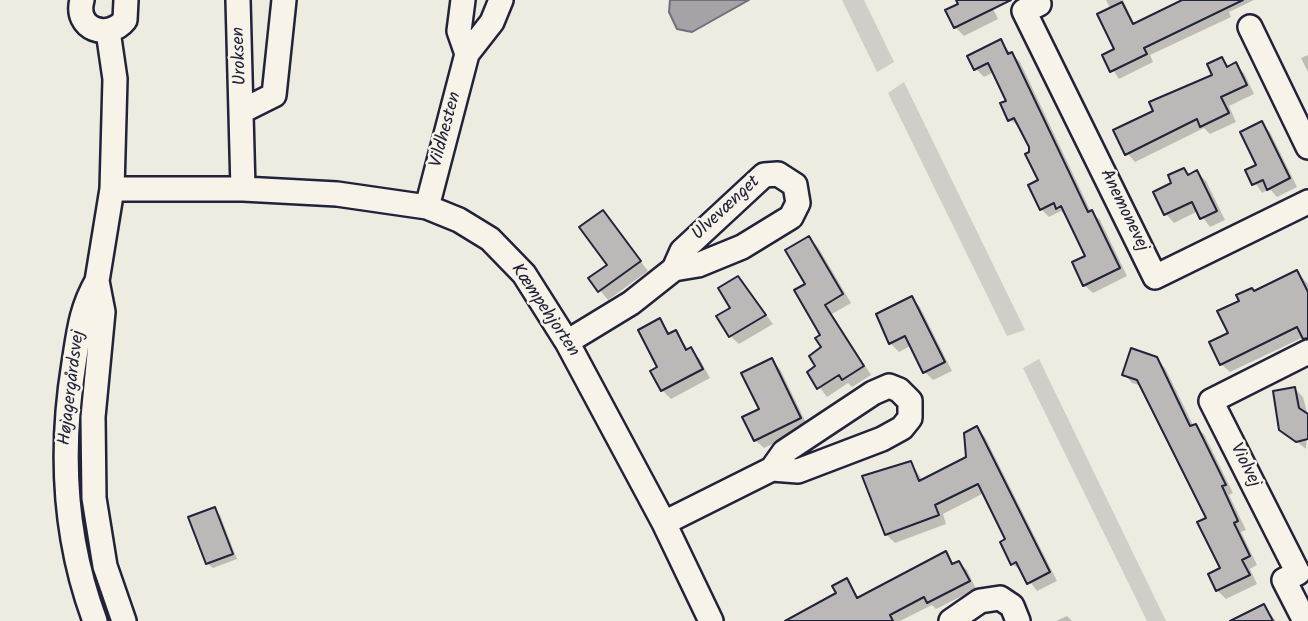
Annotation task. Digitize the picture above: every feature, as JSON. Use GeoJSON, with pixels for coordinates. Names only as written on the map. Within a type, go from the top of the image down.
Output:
{"type":"FeatureCollection","features":[{"type":"Feature","properties":{"kind":"street"},"geometry":{"type":"LineString","coordinates":[[82,0],[80,13],[83,21],[96,31],[108,32],[125,20],[126,0]]}},
{"type":"Feature","properties":{"kind":"street","name":"Uroksen"},"geometry":{"type":"LineString","coordinates":[[238,0],[243,189]]}},
{"type":"Feature","properties":{"kind":"street","name":"Uroksen"},"geometry":{"type":"LineString","coordinates":[[242,111],[274,95],[284,0]]}},
{"type":"Feature","properties":{"kind":"street","name":"Vildhesten"},"geometry":{"type":"LineString","coordinates":[[463,0],[458,31],[467,54]]}},
{"type":"Feature","properties":{"kind":"street","name":"Vildhesten"},"geometry":{"type":"LineString","coordinates":[[427,207],[467,54],[492,22],[501,0]]}},
{"type":"Feature","properties":{"kind":"street","name":"Anemonevej"},"geometry":{"type":"LineString","coordinates":[[1037,0],[1039,4],[1024,11],[1156,277],[1308,202]]}},
{"type":"Feature","properties":{"kind":"street"},"geometry":{"type":"LineString","coordinates":[[1250,27],[1308,147]]}},
{"type":"Feature","properties":{"kind":"street","name":"Højagergårdsvej"},"geometry":{"type":"LineString","coordinates":[[95,621],[78,564],[65,456],[69,394],[83,306],[97,281],[112,188],[115,79],[108,32]]}},
{"type":"Feature","properties":{"kind":"street","name":"Ulvevænget"},"geometry":{"type":"LineString","coordinates":[[567,342],[631,303],[674,269],[682,251],[764,175],[778,174],[795,185],[798,203],[791,217],[742,247],[698,265],[674,269]]}},
{"type":"Feature","properties":{"kind":"street","name":"Kæmpehjorten"},"geometry":{"type":"LineString","coordinates":[[112,188],[243,189],[337,194],[427,207],[459,220],[490,239],[524,274],[567,342],[664,523],[711,621]]}},
{"type":"Feature","properties":{"kind":"street","name":"Højagergårdsvej"},"geometry":{"type":"LineString","coordinates":[[97,281],[103,312],[93,417],[93,498],[105,566],[124,621]]}},
{"type":"Feature","properties":{"kind":"street","name":"Violvej"},"geometry":{"type":"LineString","coordinates":[[1305,621],[1284,580],[1298,573],[1211,401],[1308,352]]}},
{"type":"Feature","properties":{"kind":"street"},"geometry":{"type":"LineString","coordinates":[[664,523],[772,469],[785,452],[873,393],[889,386],[899,390],[911,401],[910,418],[902,428],[882,439],[798,471],[772,469]]}},
{"type":"Feature","properties":{"kind":"street"},"geometry":{"type":"LineString","coordinates":[[951,621],[980,601],[1000,598],[1012,606],[1018,621]]}},
{"type":"Feature","properties":{"kind":"shaded area"},"geometry":{"type":"Polygon","coordinates":[[[670,0],[749,0],[692,32],[677,29],[669,12],[670,0]]]}},
{"type":"Feature","properties":{"kind":"shaded area"},"geometry":{"type":"Polygon","coordinates":[[[842,0],[864,0],[894,62],[877,72],[842,0]]]}},
{"type":"Feature","properties":{"kind":"shaded area"},"geometry":{"type":"Polygon","coordinates":[[[904,82],[1025,330],[1007,336],[888,93],[904,82]]]}},
{"type":"Feature","properties":{"kind":"shaded area"},"geometry":{"type":"Polygon","coordinates":[[[1039,359],[1166,621],[1147,621],[1023,368],[1039,359]]]}},
{"type":"Feature","properties":{"kind":"building"},"geometry":{"type":"Polygon","coordinates":[[[956,0],[1011,0],[954,28],[945,10],[958,4],[956,0]]]}},
{"type":"Feature","properties":{"kind":"building"},"geometry":{"type":"Polygon","coordinates":[[[1182,0],[1243,0],[1144,48],[1147,54],[1110,72],[1102,55],[1114,49],[1097,14],[1122,2],[1133,24],[1182,0]]]}},
{"type":"Feature","properties":{"kind":"building"},"geometry":{"type":"Polygon","coordinates":[[[1001,39],[1008,54],[1012,52],[1088,212],[1092,210],[1120,268],[1083,286],[1072,262],[1085,256],[1061,206],[1056,209],[1054,203],[1040,210],[1028,185],[1038,180],[1025,154],[1029,152],[1029,147],[1014,118],[1008,121],[1000,103],[1006,101],[988,63],[974,70],[967,56],[1001,39]]]}},
{"type":"Feature","properties":{"kind":"building"},"geometry":{"type":"Polygon","coordinates":[[[1222,57],[1227,67],[1236,62],[1247,85],[1221,97],[1229,113],[1200,127],[1197,119],[1125,155],[1113,130],[1153,111],[1149,102],[1212,75],[1207,64],[1222,57]]]}},
{"type":"Feature","properties":{"kind":"building"},"geometry":{"type":"Polygon","coordinates":[[[1262,121],[1290,178],[1267,190],[1263,180],[1252,185],[1245,170],[1256,165],[1240,132],[1262,121]]]}},
{"type":"Feature","properties":{"kind":"building"},"geometry":{"type":"Polygon","coordinates":[[[1184,168],[1188,175],[1197,170],[1217,211],[1200,219],[1192,202],[1164,215],[1153,192],[1171,183],[1168,175],[1184,168]]]}},
{"type":"Feature","properties":{"kind":"building"},"geometry":{"type":"Polygon","coordinates":[[[603,210],[641,261],[598,292],[588,278],[607,265],[579,227],[603,210]]]}},
{"type":"Feature","properties":{"kind":"building"},"geometry":{"type":"Polygon","coordinates":[[[809,236],[843,294],[825,305],[864,366],[842,380],[839,375],[817,389],[807,372],[815,366],[809,356],[821,347],[815,338],[820,335],[794,290],[805,284],[785,250],[809,236]]]}},
{"type":"Feature","properties":{"kind":"building"},"geometry":{"type":"Polygon","coordinates":[[[1297,270],[1308,292],[1308,338],[1303,339],[1297,327],[1220,365],[1209,342],[1228,333],[1217,311],[1239,301],[1236,295],[1252,288],[1254,291],[1297,270]]]}},
{"type":"Feature","properties":{"kind":"building"},"geometry":{"type":"Polygon","coordinates":[[[738,276],[766,315],[729,337],[716,316],[730,308],[718,288],[738,276]]]}},
{"type":"Feature","properties":{"kind":"building"},"geometry":{"type":"Polygon","coordinates":[[[912,296],[945,362],[923,373],[905,336],[889,344],[876,314],[912,296]]]}},
{"type":"Feature","properties":{"kind":"building"},"geometry":{"type":"Polygon","coordinates":[[[660,318],[668,334],[676,330],[686,350],[691,347],[703,369],[661,391],[650,371],[657,367],[638,330],[660,318]]]}},
{"type":"Feature","properties":{"kind":"building"},"geometry":{"type":"Polygon","coordinates":[[[1131,348],[1157,357],[1190,426],[1196,424],[1226,485],[1222,486],[1238,521],[1234,523],[1250,556],[1242,560],[1250,575],[1216,591],[1208,574],[1220,568],[1197,522],[1206,518],[1137,380],[1122,375],[1131,348]]]}},
{"type":"Feature","properties":{"kind":"building"},"geometry":{"type":"Polygon","coordinates":[[[772,358],[801,418],[754,441],[742,417],[759,409],[741,373],[772,358]]]}},
{"type":"Feature","properties":{"kind":"building"},"geometry":{"type":"Polygon","coordinates":[[[1295,387],[1299,408],[1308,414],[1308,439],[1296,442],[1279,430],[1273,391],[1295,387]]]}},
{"type":"Feature","properties":{"kind":"building"},"geometry":{"type":"Polygon","coordinates":[[[977,426],[1050,572],[1027,584],[1016,562],[1011,565],[1000,542],[1005,539],[978,484],[935,505],[939,515],[885,535],[862,476],[911,461],[919,481],[966,457],[964,433],[977,426]]]}},
{"type":"Feature","properties":{"kind":"building"},"geometry":{"type":"Polygon","coordinates":[[[215,507],[233,554],[206,564],[188,517],[215,507]]]}},
{"type":"Feature","properties":{"kind":"building"},"geometry":{"type":"Polygon","coordinates":[[[946,551],[952,564],[959,561],[970,581],[927,603],[924,597],[890,615],[893,621],[785,621],[836,593],[832,586],[847,578],[857,598],[946,551]]]}},
{"type":"Feature","properties":{"kind":"building"},"geometry":{"type":"Polygon","coordinates":[[[1264,604],[1273,621],[1230,621],[1264,604]]]}}]}
